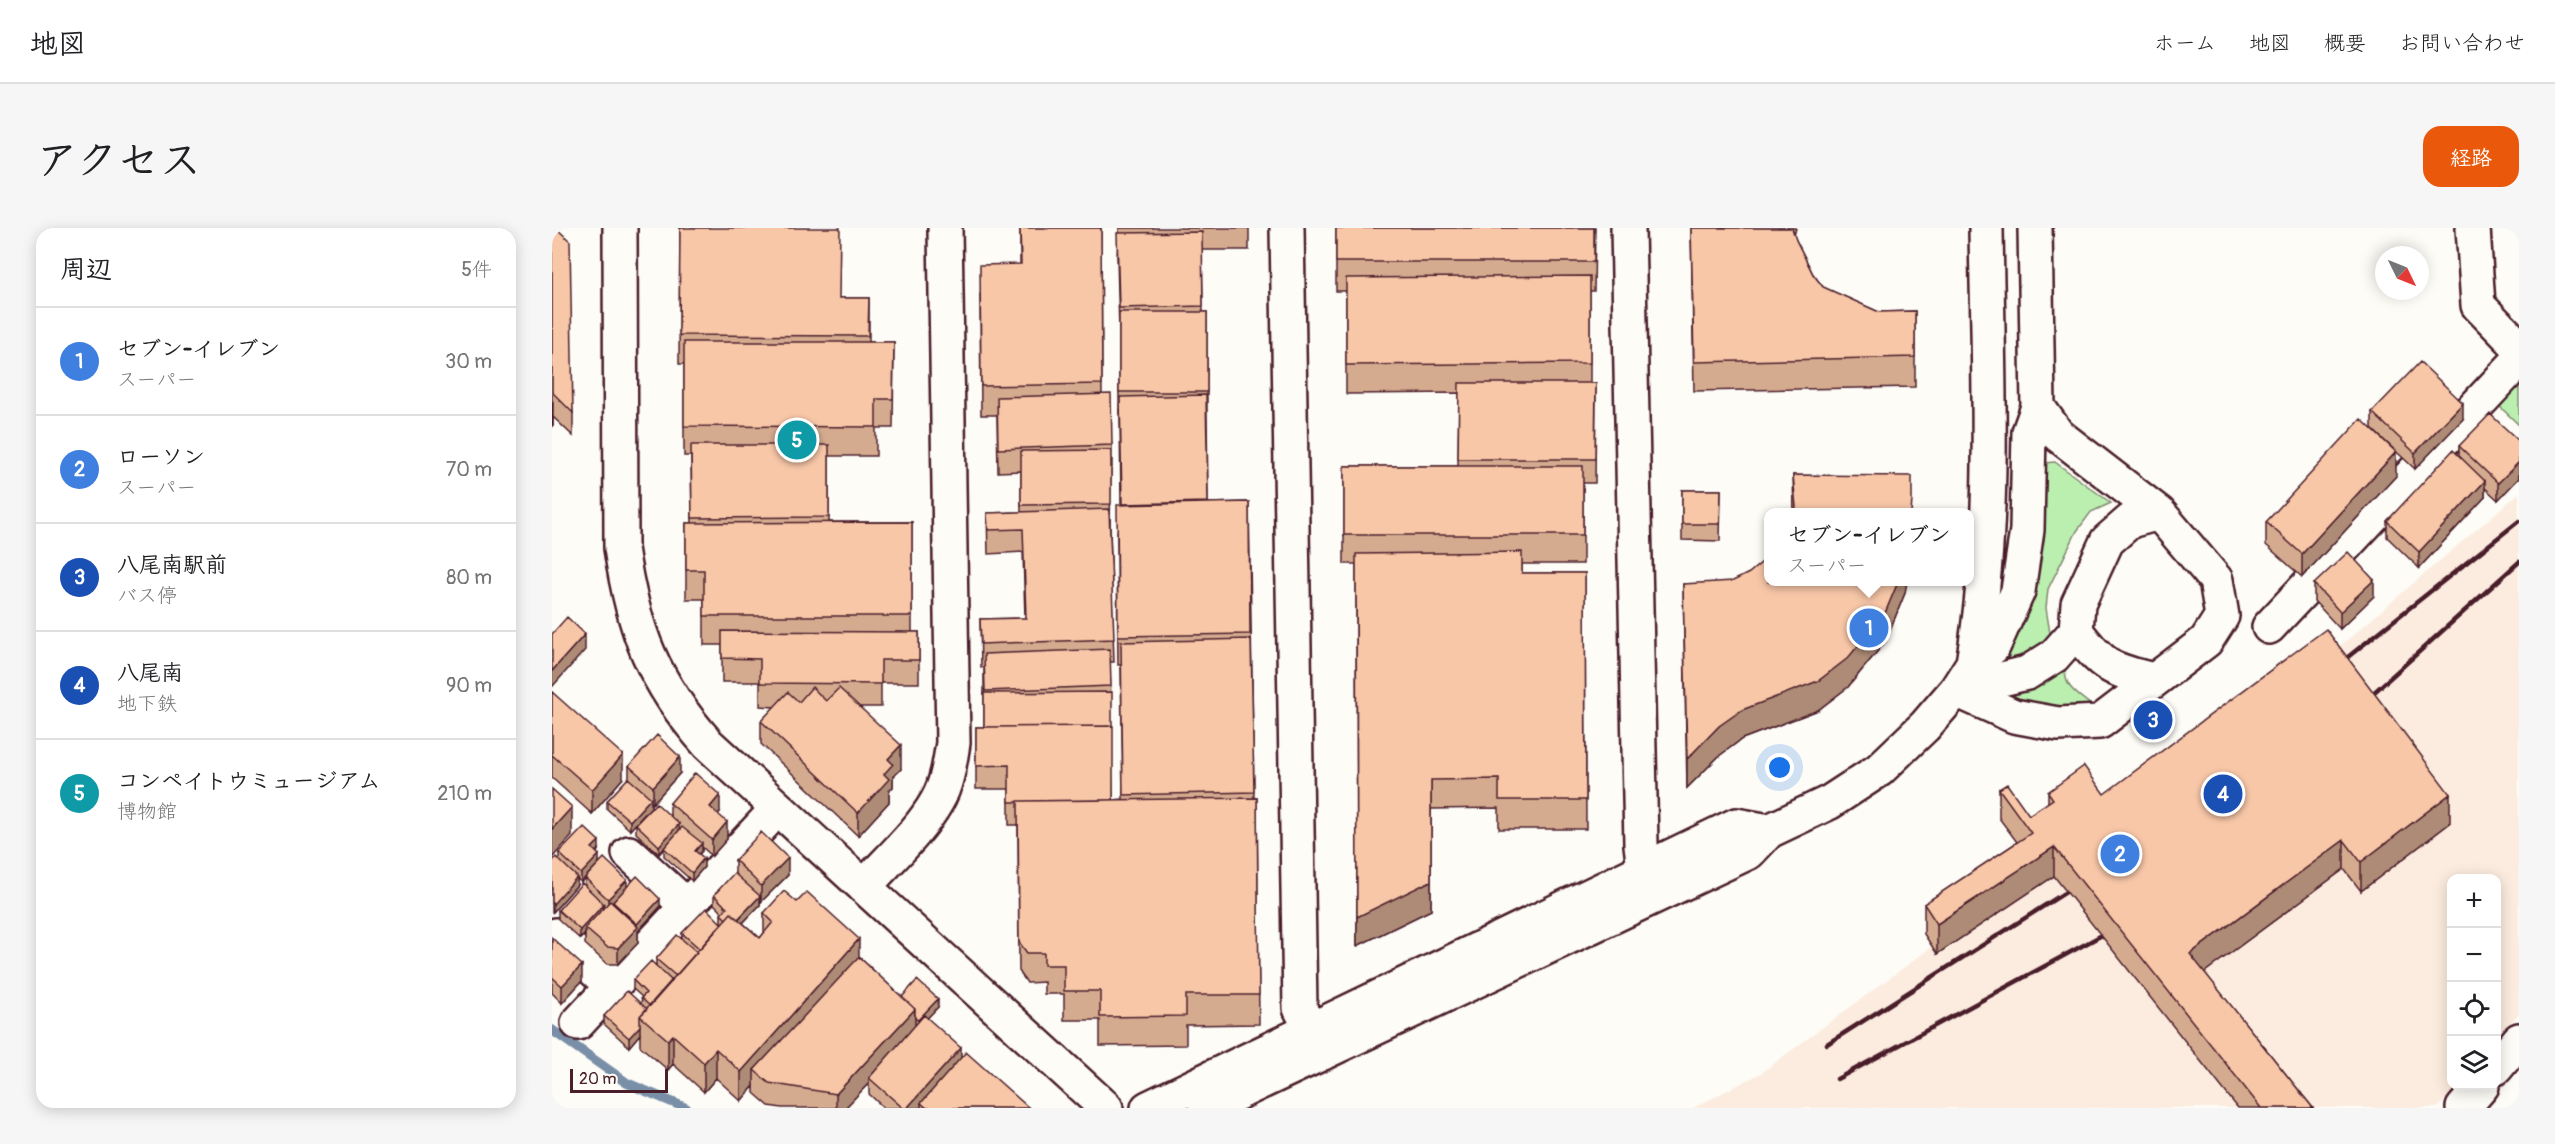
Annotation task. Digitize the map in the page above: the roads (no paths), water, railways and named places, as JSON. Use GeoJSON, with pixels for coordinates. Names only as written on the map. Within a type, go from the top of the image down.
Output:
{"type":"FeatureCollection","features":[{"type":"Feature","properties":{"kind":"street"},"geometry":{"type":"LineString","coordinates":[[620,228],[621,548],[627,592],[641,638],[658,677],[679,711],[708,744],[1106,1108]]}},
{"type":"Feature","properties":{"kind":"street"},"geometry":{"type":"LineString","coordinates":[[864,887],[921,824],[938,801],[948,773],[953,743],[945,228]]}},
{"type":"Feature","properties":{"kind":"street"},"geometry":{"type":"LineString","coordinates":[[1287,228],[1300,1008],[1316,1041]]}},
{"type":"Feature","properties":{"kind":"street"},"geometry":{"type":"LineString","coordinates":[[1628,228],[1641,845],[1644,869]]}},
{"type":"Feature","properties":{"kind":"street"},"geometry":{"type":"LineString","coordinates":[[1964,677],[1983,601],[1989,477],[1986,228]]}},
{"type":"Feature","properties":{"kind":"street"},"geometry":{"type":"LineString","coordinates":[[1148,1108],[1316,1041],[1749,852],[1768,831],[1830,802],[1879,770],[1925,726],[1964,677],[1993,647],[2018,591],[2027,530],[2029,432],[2038,407],[2035,228]]}},
{"type":"Feature","properties":{"kind":"street"},"geometry":{"type":"LineString","coordinates":[[2473,228],[2478,305],[2519,347]]}},
{"type":"Feature","properties":{"kind":"street"},"geometry":{"type":"LineString","coordinates":[[2269,627],[2519,360]]}},
{"type":"Feature","properties":{"kind":"street"},"geometry":{"type":"LineString","coordinates":[[1964,677],[2014,716],[2058,724],[2100,722],[2206,641],[2222,616],[2216,580],[2159,513],[2058,435],[2038,407]]}},
{"type":"Feature","properties":{"kind":"street"},"geometry":{"type":"LineString","coordinates":[[1964,677],[2027,674],[2054,656],[2076,631],[2078,604],[2107,541],[2130,521],[2159,513]]}},
{"type":"Feature","properties":{"kind":"street"},"geometry":{"type":"LineString","coordinates":[[2076,631],[2097,658],[2121,672],[2154,680]]}},
{"type":"Feature","properties":{"kind":"street"},"geometry":{"type":"LineString","coordinates":[[578,1023],[778,808]]}},
{"type":"Feature","properties":{"kind":"street"},"geometry":{"type":"LineString","coordinates":[[1206,1108],[1316,1041],[1644,869],[1736,825],[1768,831]]}},
{"type":"Feature","properties":{"kind":"street"},"geometry":{"type":"LineString","coordinates":[[629,853],[688,907]]}},
{"type":"Feature","properties":{"kind":"street"},"geometry":{"type":"LineString","coordinates":[[556,935],[613,987]]}},
{"type":"Feature","properties":{"kind":"street"},"geometry":{"type":"LineString","coordinates":[[2501,1062],[2519,1040]]}},
{"type":"Feature","properties":{"kind":"street"},"geometry":{"type":"LineString","coordinates":[[2463,1108],[2479,1090]]}},
{"type":"Feature","properties":{"kind":"waterway"},"geometry":{"type":"LineString","coordinates":[[552,1030],[627,1083],[686,1108]]}},
{"type":"Feature","properties":{"kind":"railway"},"geometry":{"type":"LineString","coordinates":[[2334,668],[2519,521]]}},
{"type":"Feature","properties":{"kind":"railway"},"geometry":{"type":"LineString","coordinates":[[2361,704],[2519,562]]}},
{"type":"Feature","properties":{"kind":"railway"},"geometry":{"type":"LineString","coordinates":[[1827,1044],[2080,883]]}},
{"type":"Feature","properties":{"kind":"railway"},"geometry":{"type":"LineString","coordinates":[[1837,1079],[2102,935],[2114,924]]}},
{"type":"Feature","properties":{"kind":"place","name":"コンペイトウミュージアム"},"geometry":{"type":"Point","coordinates":[797,440]}},
{"type":"Feature","properties":{"kind":"place","name":"セブン-イレブン"},"geometry":{"type":"Point","coordinates":[1869,628]}},
{"type":"Feature","properties":{"kind":"place","name":"八尾南駅前"},"geometry":{"type":"Point","coordinates":[2153,720]}},
{"type":"Feature","properties":{"kind":"place","name":"八尾南"},"geometry":{"type":"Point","coordinates":[2223,794]}},
{"type":"Feature","properties":{"kind":"place","name":"ローソン"},"geometry":{"type":"Point","coordinates":[2120,854]}}]}
